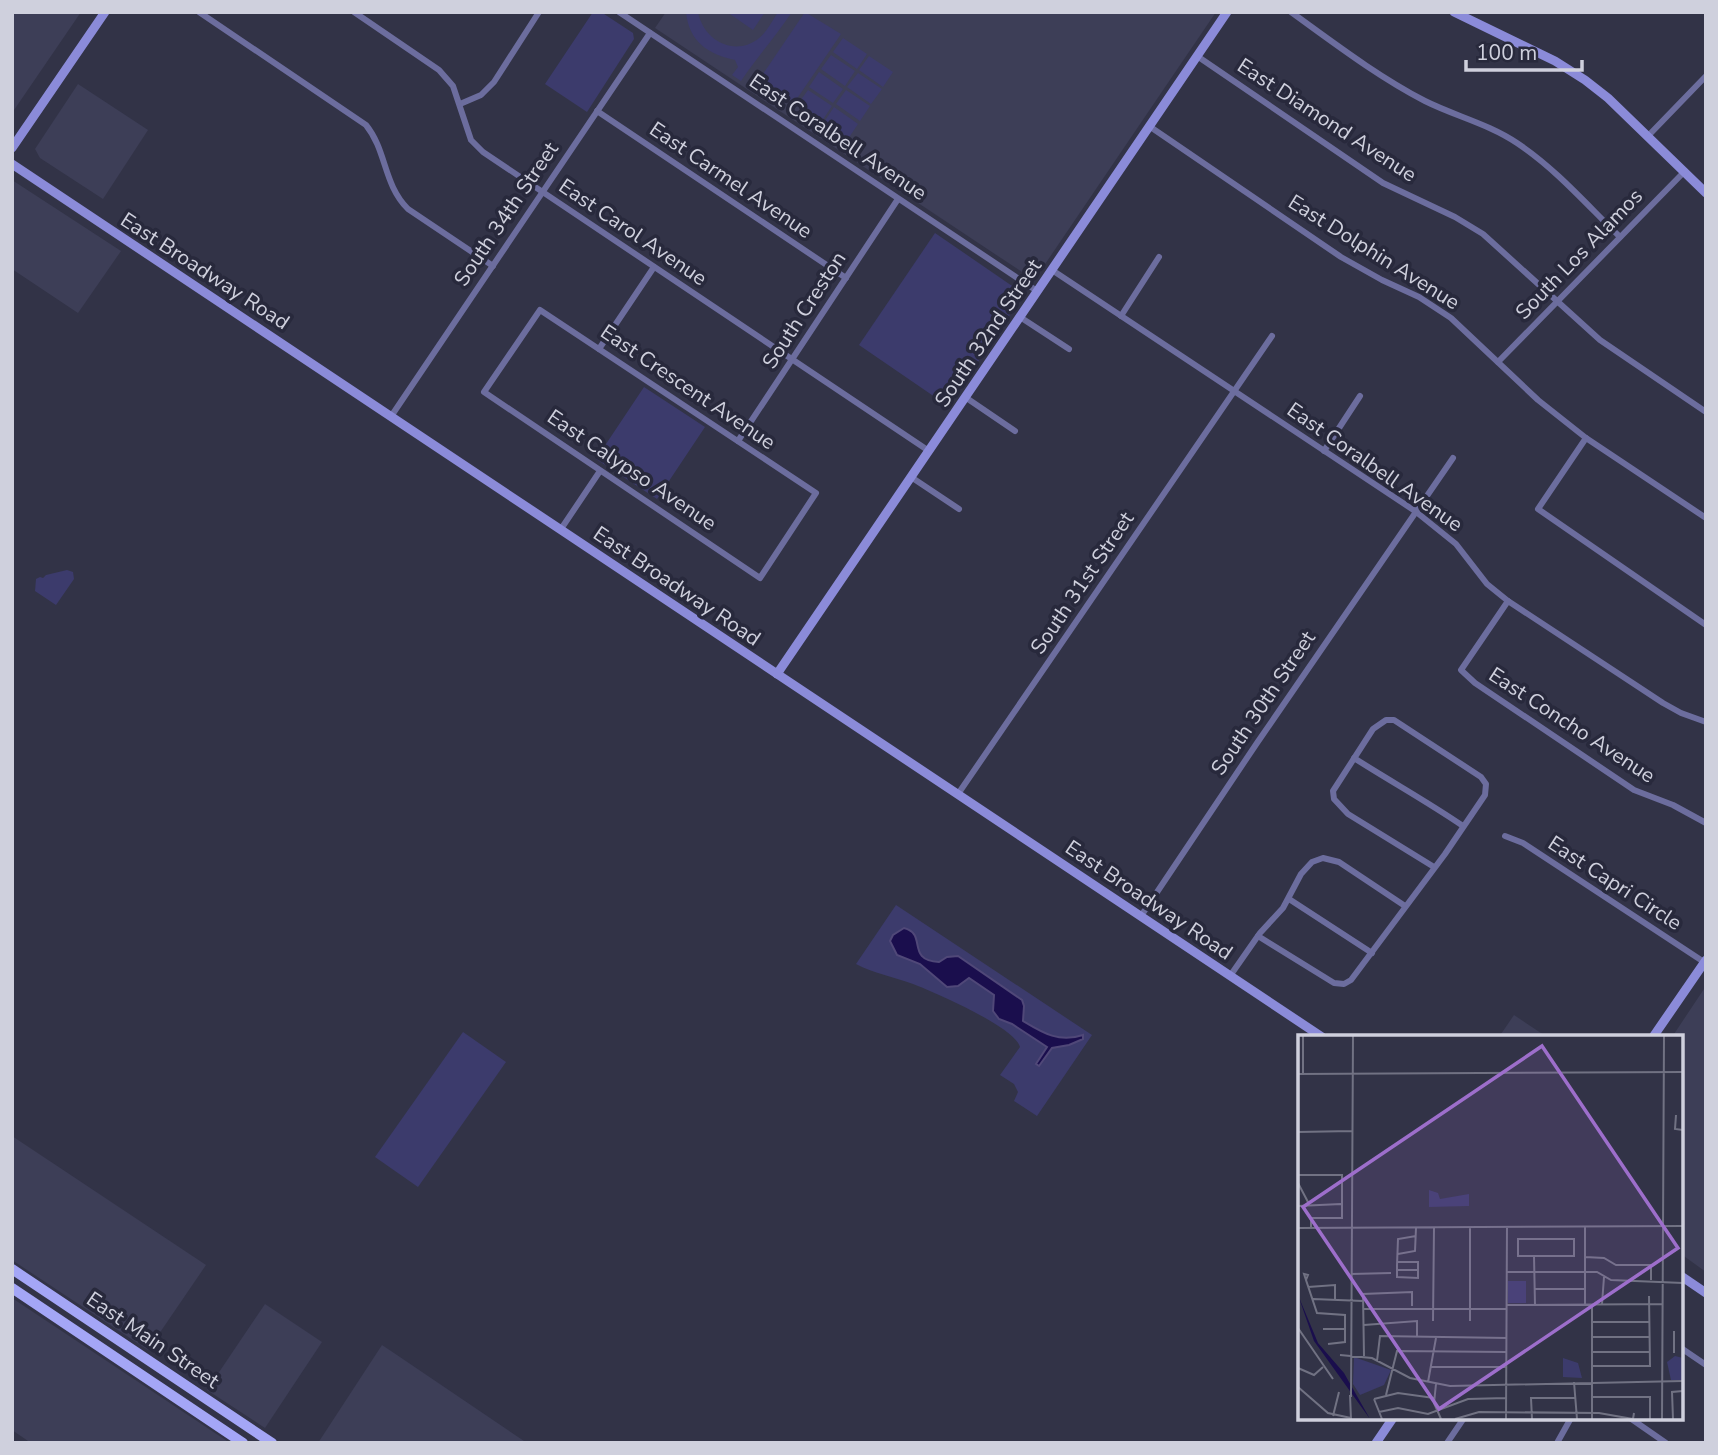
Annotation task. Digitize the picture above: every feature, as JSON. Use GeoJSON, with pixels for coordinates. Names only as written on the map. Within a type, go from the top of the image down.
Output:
{"type":"FeatureCollection","features":[{"type":"Feature","properties":{"kind":"main road"},"geometry":{"type":"LineString","coordinates":[[12,148],[105,12]]}},
{"type":"Feature","properties":{"kind":"main road","name":"South 32nd Street"},"geometry":{"type":"LineString","coordinates":[[777,674],[1227,12]]}},
{"type":"Feature","properties":{"kind":"main road"},"geometry":{"type":"LineString","coordinates":[[1454,12],[1560,63],[1608,99],[1706,193]]}},
{"type":"Feature","properties":{"kind":"main road","name":"East Broadway Road"},"geometry":{"type":"LineString","coordinates":[[12,164],[1319,1035]]}},
{"type":"Feature","properties":{"kind":"main road"},"geometry":{"type":"LineString","coordinates":[[1654,1035],[1705,961]]}},
{"type":"Feature","properties":{"kind":"main road","name":"East Main Street"},"geometry":{"type":"LineString","coordinates":[[12,1269],[272,1443]]}},
{"type":"Feature","properties":{"kind":"main road"},"geometry":{"type":"LineString","coordinates":[[1683,1277],[1706,1293]]}},
{"type":"Feature","properties":{"kind":"main road","name":"East Main Street"},"geometry":{"type":"LineString","coordinates":[[12,1288],[243,1443]]}},
{"type":"Feature","properties":{"kind":"main road"},"geometry":{"type":"LineString","coordinates":[[59,1319],[68,1306]]}},
{"type":"Feature","properties":{"kind":"main road"},"geometry":{"type":"LineString","coordinates":[[1376,1443],[1392,1420]]}},
{"type":"Feature","properties":{"kind":"street"},"geometry":{"type":"LineString","coordinates":[[199,12],[366,125],[375,136],[397,198],[408,209],[493,266]]}},
{"type":"Feature","properties":{"kind":"street","name":"East Carol Avenue"},"geometry":{"type":"LineString","coordinates":[[354,12],[439,70],[453,86],[471,140],[484,152],[929,451]]}},
{"type":"Feature","properties":{"kind":"street"},"geometry":{"type":"LineString","coordinates":[[460,104],[481,95],[494,82],[539,12]]}},
{"type":"Feature","properties":{"kind":"street","name":"East Coralbell Avenue"},"geometry":{"type":"LineString","coordinates":[[619,12],[1037,291]]}},
{"type":"Feature","properties":{"kind":"street"},"geometry":{"type":"LineString","coordinates":[[1290,12],[1399,87],[1517,143],[1540,160],[1620,237]]}},
{"type":"Feature","properties":{"kind":"street","name":"South 34th Street"},"geometry":{"type":"LineString","coordinates":[[392,415],[650,33]]}},
{"type":"Feature","properties":{"kind":"street","name":"East Diamond Avenue"},"geometry":{"type":"LineString","coordinates":[[1197,56],[1383,183],[1455,217],[1483,234],[1559,300],[1600,340],[1706,412]]}},
{"type":"Feature","properties":{"kind":"street"},"geometry":{"type":"LineString","coordinates":[[1648,135],[1706,76]]}},
{"type":"Feature","properties":{"kind":"street","name":"East Carmel Avenue"},"geometry":{"type":"LineString","coordinates":[[597,111],[846,278]]}},
{"type":"Feature","properties":{"kind":"street","name":"East Dolphin Avenue"},"geometry":{"type":"LineString","coordinates":[[1149,126],[1341,257],[1419,297],[1451,317],[1538,400],[1586,438],[1706,518]]}},
{"type":"Feature","properties":{"kind":"street","name":"South Los Alamos"},"geometry":{"type":"LineString","coordinates":[[1498,362],[1685,171]]}},
{"type":"Feature","properties":{"kind":"street","name":"South Creston"},"geometry":{"type":"LineString","coordinates":[[738,441],[898,199]]}},
{"type":"Feature","properties":{"kind":"street"},"geometry":{"type":"LineString","coordinates":[[1121,316],[1159,257]]}},
{"type":"Feature","properties":{"kind":"street"},"geometry":{"type":"LineString","coordinates":[[599,349],[654,267]]}},
{"type":"Feature","properties":{"kind":"street","name":"East Coralbell Avenue"},"geometry":{"type":"LineString","coordinates":[[1052,270],[1415,511],[1456,544],[1487,584],[1508,601],[1663,703],[1706,722]]}},
{"type":"Feature","properties":{"kind":"street","name":"East Crescent Avenue"},"geometry":{"type":"LineString","coordinates":[[484,392],[540,310],[816,493],[760,578]]}},
{"type":"Feature","properties":{"kind":"street"},"geometry":{"type":"LineString","coordinates":[[1020,317],[1069,349]]}},
{"type":"Feature","properties":{"kind":"street","name":"South 31st Street"},"geometry":{"type":"LineString","coordinates":[[958,794],[1272,336]]}},
{"type":"Feature","properties":{"kind":"street","name":"East Calypso Avenue"},"geometry":{"type":"LineString","coordinates":[[484,392],[760,578]]}},
{"type":"Feature","properties":{"kind":"street"},"geometry":{"type":"LineString","coordinates":[[1324,452],[1360,396]]}},
{"type":"Feature","properties":{"kind":"street"},"geometry":{"type":"LineString","coordinates":[[965,397],[1015,430]]}},
{"type":"Feature","properties":{"kind":"street"},"geometry":{"type":"LineString","coordinates":[[1586,438],[1538,509],[1706,625]]}},
{"type":"Feature","properties":{"kind":"street","name":"South 30th Street"},"geometry":{"type":"LineString","coordinates":[[1141,916],[1453,457]]}},
{"type":"Feature","properties":{"kind":"street"},"geometry":{"type":"LineString","coordinates":[[561,529],[600,471]]}},
{"type":"Feature","properties":{"kind":"street"},"geometry":{"type":"LineString","coordinates":[[911,477],[959,509]]}},
{"type":"Feature","properties":{"kind":"street","name":"East Concho Avenue"},"geometry":{"type":"LineString","coordinates":[[1508,601],[1461,670],[1475,683],[1634,790],[1673,805],[1706,822]]}},
{"type":"Feature","properties":{"kind":"street"},"geometry":{"type":"LineString","coordinates":[[1258,936],[1334,983],[1343,984],[1351,980],[1434,867],[1485,794],[1486,784],[1481,777],[1394,720],[1386,720],[1373,729],[1333,790],[1334,799],[1341,808],[1434,867]]}},
{"type":"Feature","properties":{"kind":"street"},"geometry":{"type":"LineString","coordinates":[[1354,758],[1398,787],[1419,796],[1463,826]]}},
{"type":"Feature","properties":{"kind":"street","name":"East Capri Circle"},"geometry":{"type":"LineString","coordinates":[[1504,836],[1523,843],[1705,961]]}},
{"type":"Feature","properties":{"kind":"street"},"geometry":{"type":"LineString","coordinates":[[1230,976],[1258,936],[1289,899],[1301,874],[1312,862],[1323,858],[1339,862],[1405,905]]}},
{"type":"Feature","properties":{"kind":"street"},"geometry":{"type":"LineString","coordinates":[[1289,899],[1372,953]]}},
{"type":"Feature","properties":{"kind":"street"},"geometry":{"type":"LineString","coordinates":[[1683,1349],[1706,1365]]}},
{"type":"Feature","properties":{"kind":"street"},"geometry":{"type":"LineString","coordinates":[[1447,1443],[1463,1420]]}},
{"type":"Feature","properties":{"kind":"street"},"geometry":{"type":"LineString","coordinates":[[1557,1443],[1570,1420]]}},
{"type":"Feature","properties":{"kind":"street"},"geometry":{"type":"LineString","coordinates":[[1633,1420],[1666,1443]]}},
{"type":"Feature","properties":{"kind":"shaded area"},"geometry":{"type":"Polygon","coordinates":[[[12,12],[81,12],[12,113],[12,12]]]}},
{"type":"Feature","properties":{"kind":"shaded area"},"geometry":{"type":"Polygon","coordinates":[[[593,12],[601,12],[633,33],[634,39],[587,112],[545,84],[593,12]]]}},
{"type":"Feature","properties":{"kind":"shaded area"},"geometry":{"type":"Polygon","coordinates":[[[666,12],[1216,12],[1037,276],[1031,278],[655,28],[666,12]]]}},
{"type":"Feature","properties":{"kind":"shaded area"},"geometry":{"type":"Polygon","coordinates":[[[686,12],[698,12],[706,31],[713,38],[730,46],[739,46],[758,39],[778,12],[792,12],[741,81],[732,75],[738,67],[735,60],[708,50],[696,39],[686,12]]]}},
{"type":"Feature","properties":{"kind":"shaded area"},"geometry":{"type":"Polygon","coordinates":[[[727,12],[765,12],[753,30],[727,12]]]}},
{"type":"Feature","properties":{"kind":"shaded area"},"geometry":{"type":"Polygon","coordinates":[[[805,12],[841,34],[794,103],[759,80],[805,12]]]}},
{"type":"Feature","properties":{"kind":"shaded area"},"geometry":{"type":"Polygon","coordinates":[[[843,38],[867,54],[857,69],[833,52],[843,38]]]}},
{"type":"Feature","properties":{"kind":"shaded area"},"geometry":{"type":"Polygon","coordinates":[[[831,55],[855,71],[845,86],[821,69],[831,55]]]}},
{"type":"Feature","properties":{"kind":"shaded area"},"geometry":{"type":"Polygon","coordinates":[[[869,56],[893,72],[883,87],[859,70],[869,56]]]}},
{"type":"Feature","properties":{"kind":"shaded area"},"geometry":{"type":"Polygon","coordinates":[[[819,72],[843,89],[833,103],[809,87],[819,72]]]}},
{"type":"Feature","properties":{"kind":"shaded area"},"geometry":{"type":"Polygon","coordinates":[[[858,73],[882,89],[871,104],[847,87],[858,73]]]}},
{"type":"Feature","properties":{"kind":"shaded area"},"geometry":{"type":"Polygon","coordinates":[[[78,84],[148,130],[103,199],[40,158],[35,149],[78,84]]]}},
{"type":"Feature","properties":{"kind":"shaded area"},"geometry":{"type":"Polygon","coordinates":[[[808,90],[832,106],[822,121],[798,104],[808,90]]]}},
{"type":"Feature","properties":{"kind":"shaded area"},"geometry":{"type":"Polygon","coordinates":[[[846,90],[870,106],[860,121],[836,104],[846,90]]]}},
{"type":"Feature","properties":{"kind":"shaded area"},"geometry":{"type":"Polygon","coordinates":[[[834,107],[858,124],[848,139],[824,122],[834,107]]]}},
{"type":"Feature","properties":{"kind":"shaded area"},"geometry":{"type":"Polygon","coordinates":[[[12,180],[121,251],[78,313],[12,269],[12,180]]]}},
{"type":"Feature","properties":{"kind":"shaded area"},"geometry":{"type":"Polygon","coordinates":[[[935,233],[1024,294],[948,406],[859,345],[935,233]]]}},
{"type":"Feature","properties":{"kind":"shaded area"},"geometry":{"type":"Polygon","coordinates":[[[644,387],[705,427],[657,499],[596,459],[644,387]]]}},
{"type":"Feature","properties":{"kind":"shaded area"},"geometry":{"type":"Polygon","coordinates":[[[67,570],[73,572],[74,579],[56,605],[35,591],[36,579],[67,570]]]}},
{"type":"Feature","properties":{"kind":"shaded area"},"geometry":{"type":"Polygon","coordinates":[[[896,905],[1092,1035],[1037,1116],[1014,1101],[1018,1092],[1014,1084],[1000,1075],[1020,1047],[1015,1039],[989,1020],[938,994],[856,964],[896,905]]]}},
{"type":"Feature","properties":{"kind":"shaded area"},"geometry":{"type":"Polygon","coordinates":[[[904,928],[915,936],[923,957],[939,962],[947,957],[958,956],[1022,1000],[1023,1021],[1052,1036],[1066,1038],[1083,1035],[1083,1039],[1052,1048],[1039,1066],[1036,1064],[1047,1047],[1012,1024],[999,1019],[993,1011],[994,995],[969,978],[958,986],[947,987],[920,964],[897,955],[890,941],[893,935],[904,928]]]}},
{"type":"Feature","properties":{"kind":"shaded area"},"geometry":{"type":"Polygon","coordinates":[[[1706,986],[1706,1272],[1683,1255],[1683,1035],[1673,1035],[1706,986]]]}},
{"type":"Feature","properties":{"kind":"shaded area"},"geometry":{"type":"Polygon","coordinates":[[[1514,1015],[1544,1035],[1500,1035],[1514,1015]]]}},
{"type":"Feature","properties":{"kind":"shaded area"},"geometry":{"type":"Polygon","coordinates":[[[463,1032],[506,1062],[418,1187],[375,1157],[463,1032]]]}},
{"type":"Feature","properties":{"kind":"shaded area"},"geometry":{"type":"Polygon","coordinates":[[[12,1136],[206,1265],[148,1350],[12,1260],[12,1136]]]}},
{"type":"Feature","properties":{"kind":"shaded area"},"geometry":{"type":"Polygon","coordinates":[[[12,1298],[230,1443],[31,1443],[12,1430],[12,1298]]]}},
{"type":"Feature","properties":{"kind":"shaded area"},"geometry":{"type":"Polygon","coordinates":[[[265,1304],[322,1342],[265,1428],[207,1390],[265,1304]]]}},
{"type":"Feature","properties":{"kind":"shaded area"},"geometry":{"type":"Polygon","coordinates":[[[382,1345],[391,1351],[527,1443],[318,1443],[382,1345]]]}}]}
